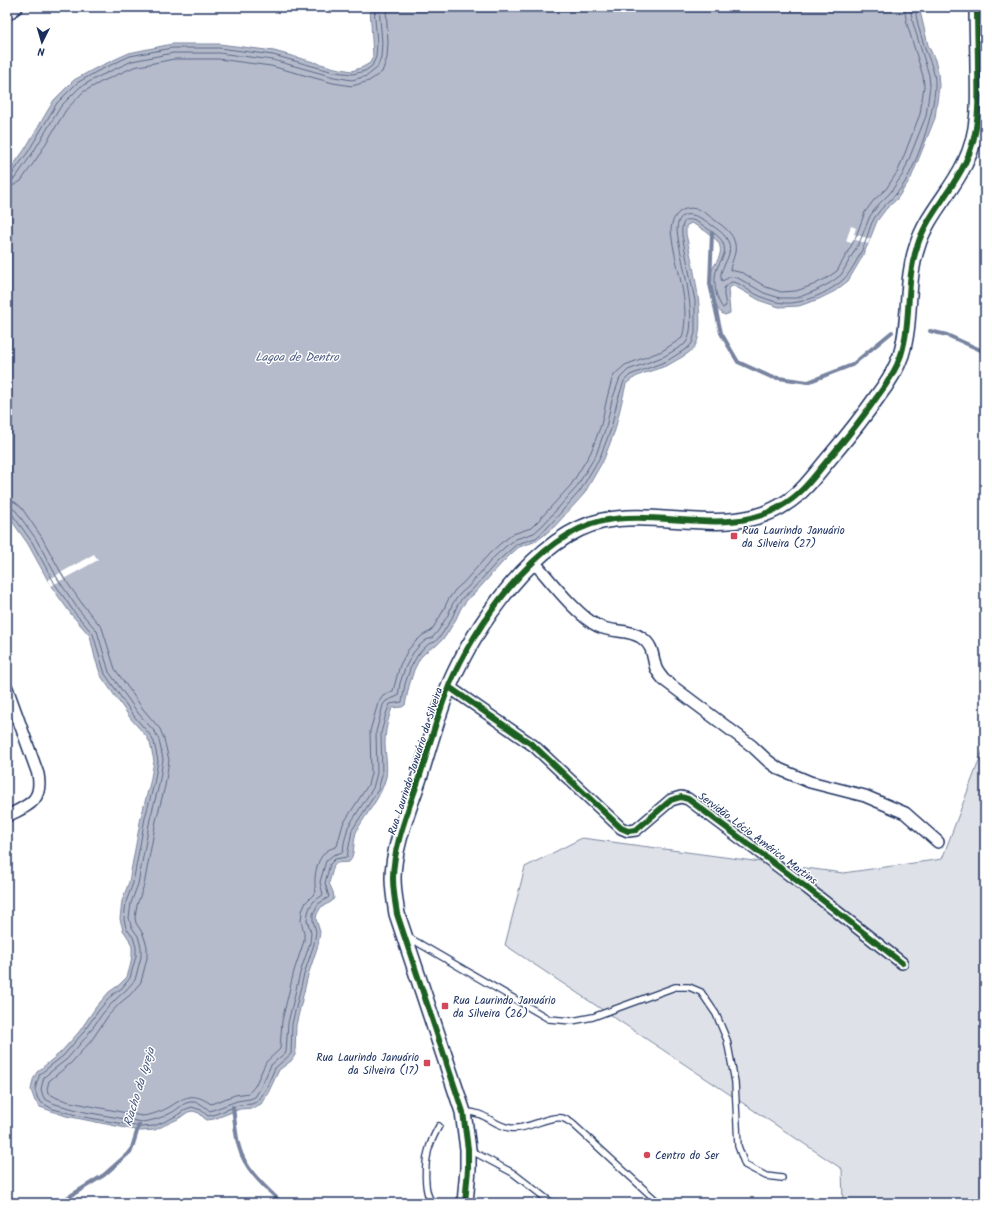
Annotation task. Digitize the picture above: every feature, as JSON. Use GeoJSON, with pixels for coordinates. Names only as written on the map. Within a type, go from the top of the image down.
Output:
{"type":"FeatureCollection","features":[{"type":"Feature","properties":{"kind":"main road","name":"Rua Laurindo Januário da Silveira"},"geometry":{"type":"LineString","coordinates":[[465,1203],[468,1149],[463,1112],[397,914],[393,875],[396,854],[449,687],[462,659],[498,602],[534,562],[555,544],[572,533],[602,521],[639,517],[713,522],[750,518],[769,512],[785,504],[800,492],[858,424],[895,370],[901,355],[907,322],[911,270],[922,231],[930,216],[964,165],[971,151],[976,133],[981,48],[977,7]]}},
{"type":"Feature","properties":{"kind":"street"},"geometry":{"type":"LineString","coordinates":[[7,15],[17,7]]}},
{"type":"Feature","properties":{"kind":"street"},"geometry":{"type":"LineString","coordinates":[[534,562],[574,607],[594,624],[607,630],[634,633],[643,638],[653,653],[658,673],[664,680],[752,746],[779,769],[810,782],[865,796],[905,813],[938,842]]}},
{"type":"Feature","properties":{"kind":"street","name":"Servidão Lócio Américo Martins"},"geometry":{"type":"LineString","coordinates":[[449,687],[534,746],[621,828],[628,832],[636,830],[671,800],[681,797],[688,799],[807,888],[902,963]]}},
{"type":"Feature","properties":{"kind":"street"},"geometry":{"type":"LineString","coordinates":[[7,688],[38,774],[40,784],[39,793],[34,800],[23,808],[7,816]]}},
{"type":"Feature","properties":{"kind":"lane"},"geometry":{"type":"LineString","coordinates":[[404,934],[550,1019],[572,1021],[594,1018],[675,987],[689,987],[701,992],[716,1014],[727,1040],[735,1082],[738,1146],[745,1165],[766,1176],[782,1178]]}},
{"type":"Feature","properties":{"kind":"lane"},"geometry":{"type":"LineString","coordinates":[[463,1112],[480,1114],[510,1128],[528,1126],[547,1120],[562,1118],[573,1124],[659,1203]]}},
{"type":"Feature","properties":{"kind":"lane"},"geometry":{"type":"LineString","coordinates":[[434,1203],[430,1200],[425,1181],[427,1153],[433,1136],[439,1126]]}},
{"type":"Feature","properties":{"kind":"lane"},"geometry":{"type":"LineString","coordinates":[[468,1149],[513,1173],[552,1203]]}},
{"type":"Feature","properties":{"kind":"shaded area"},"geometry":{"type":"Polygon","coordinates":[[[985,745],[985,1203],[843,1203],[842,1169],[505,945],[525,867],[582,838],[843,873],[942,859],[985,745]]]}},
{"type":"Feature","properties":{"kind":"water","name":"Lagoa de Dentro"},"geometry":{"type":"Polygon","coordinates":[[[370,7],[919,7],[928,45],[935,60],[938,73],[939,86],[935,118],[911,178],[897,199],[886,209],[877,221],[861,259],[848,281],[835,291],[819,299],[799,306],[779,307],[761,301],[732,286],[728,289],[730,313],[725,315],[715,303],[711,284],[711,273],[720,253],[719,244],[713,237],[697,226],[691,223],[686,226],[686,234],[699,308],[699,336],[695,346],[687,354],[670,364],[642,374],[626,384],[615,430],[604,459],[584,494],[555,526],[537,541],[519,547],[501,564],[467,600],[445,637],[420,658],[414,670],[405,705],[402,707],[392,708],[389,716],[385,739],[387,769],[384,785],[357,830],[351,860],[349,862],[337,863],[334,865],[329,883],[334,898],[331,902],[321,907],[317,914],[316,919],[320,932],[318,945],[308,975],[296,1025],[295,1055],[291,1061],[279,1070],[261,1104],[253,1108],[240,1109],[214,1119],[207,1120],[199,1113],[193,1111],[188,1112],[178,1119],[155,1130],[141,1131],[66,1116],[40,1107],[35,1101],[31,1090],[33,1080],[37,1072],[60,1053],[79,1032],[96,1007],[109,992],[127,977],[132,956],[132,947],[123,930],[120,919],[122,901],[129,882],[141,817],[154,761],[147,737],[131,719],[101,676],[90,636],[71,614],[51,586],[28,544],[7,514],[7,174],[25,149],[54,100],[74,80],[94,69],[129,53],[172,44],[219,44],[274,51],[335,68],[352,71],[370,63],[373,56],[370,7]]]}},
{"type":"Feature","properties":{"kind":"pier"},"geometry":{"type":"Polygon","coordinates":[[[851,226],[856,228],[854,234],[870,239],[868,244],[853,239],[851,243],[846,241],[851,226]]]}},
{"type":"Feature","properties":{"kind":"pier"},"geometry":{"type":"Polygon","coordinates":[[[94,554],[98,560],[51,586],[48,580],[94,554]]]}},
{"type":"Feature","properties":{"kind":"waterway"},"geometry":{"type":"LineString","coordinates":[[712,233],[710,284],[721,333],[738,362],[771,377],[808,382],[852,365],[892,332]]}},
{"type":"Feature","properties":{"kind":"waterway"},"geometry":{"type":"LineString","coordinates":[[930,331],[947,335],[985,352]]}},
{"type":"Feature","properties":{"kind":"waterway"},"geometry":{"type":"LineString","coordinates":[[233,1107],[238,1142],[246,1163],[256,1178],[282,1203]]}},
{"type":"Feature","properties":{"kind":"waterway","name":"Riacho da Igreja"},"geometry":{"type":"LineString","coordinates":[[59,1203],[104,1175],[131,1151],[139,1125]]}},
{"type":"Feature","properties":{"kind":"cycle path"},"geometry":{"type":"LineString","coordinates":[[465,1203],[468,1149],[463,1112],[397,914],[393,882],[394,865],[399,838],[449,686],[474,637],[491,612],[510,587],[531,564],[553,545],[577,530],[602,521],[625,518],[648,518],[719,522],[742,520],[765,514],[786,503],[799,493],[855,426],[888,382],[899,361],[906,328],[913,260],[921,235],[959,174],[974,140],[978,116],[977,7]]}},
{"type":"Feature","properties":{"kind":"cycle path"},"geometry":{"type":"LineString","coordinates":[[449,687],[534,746],[621,828],[628,831],[636,830],[671,800],[681,797],[688,799],[807,888],[902,963]]}},
{"type":"Feature","properties":{"kind":"place","name":"Rua Laurindo Januário da Silveira (27)"},"geometry":{"type":"Point","coordinates":[734,536]}},
{"type":"Feature","properties":{"kind":"place","name":"Rua Laurindo Januário da Silveira (26)"},"geometry":{"type":"Point","coordinates":[445,1006]}},
{"type":"Feature","properties":{"kind":"place","name":"Rua Laurindo Januário da Silveira (17)"},"geometry":{"type":"Point","coordinates":[427,1063]}},
{"type":"Feature","properties":{"kind":"place","name":"Centro do Ser"},"geometry":{"type":"Point","coordinates":[647,1155]}}]}
